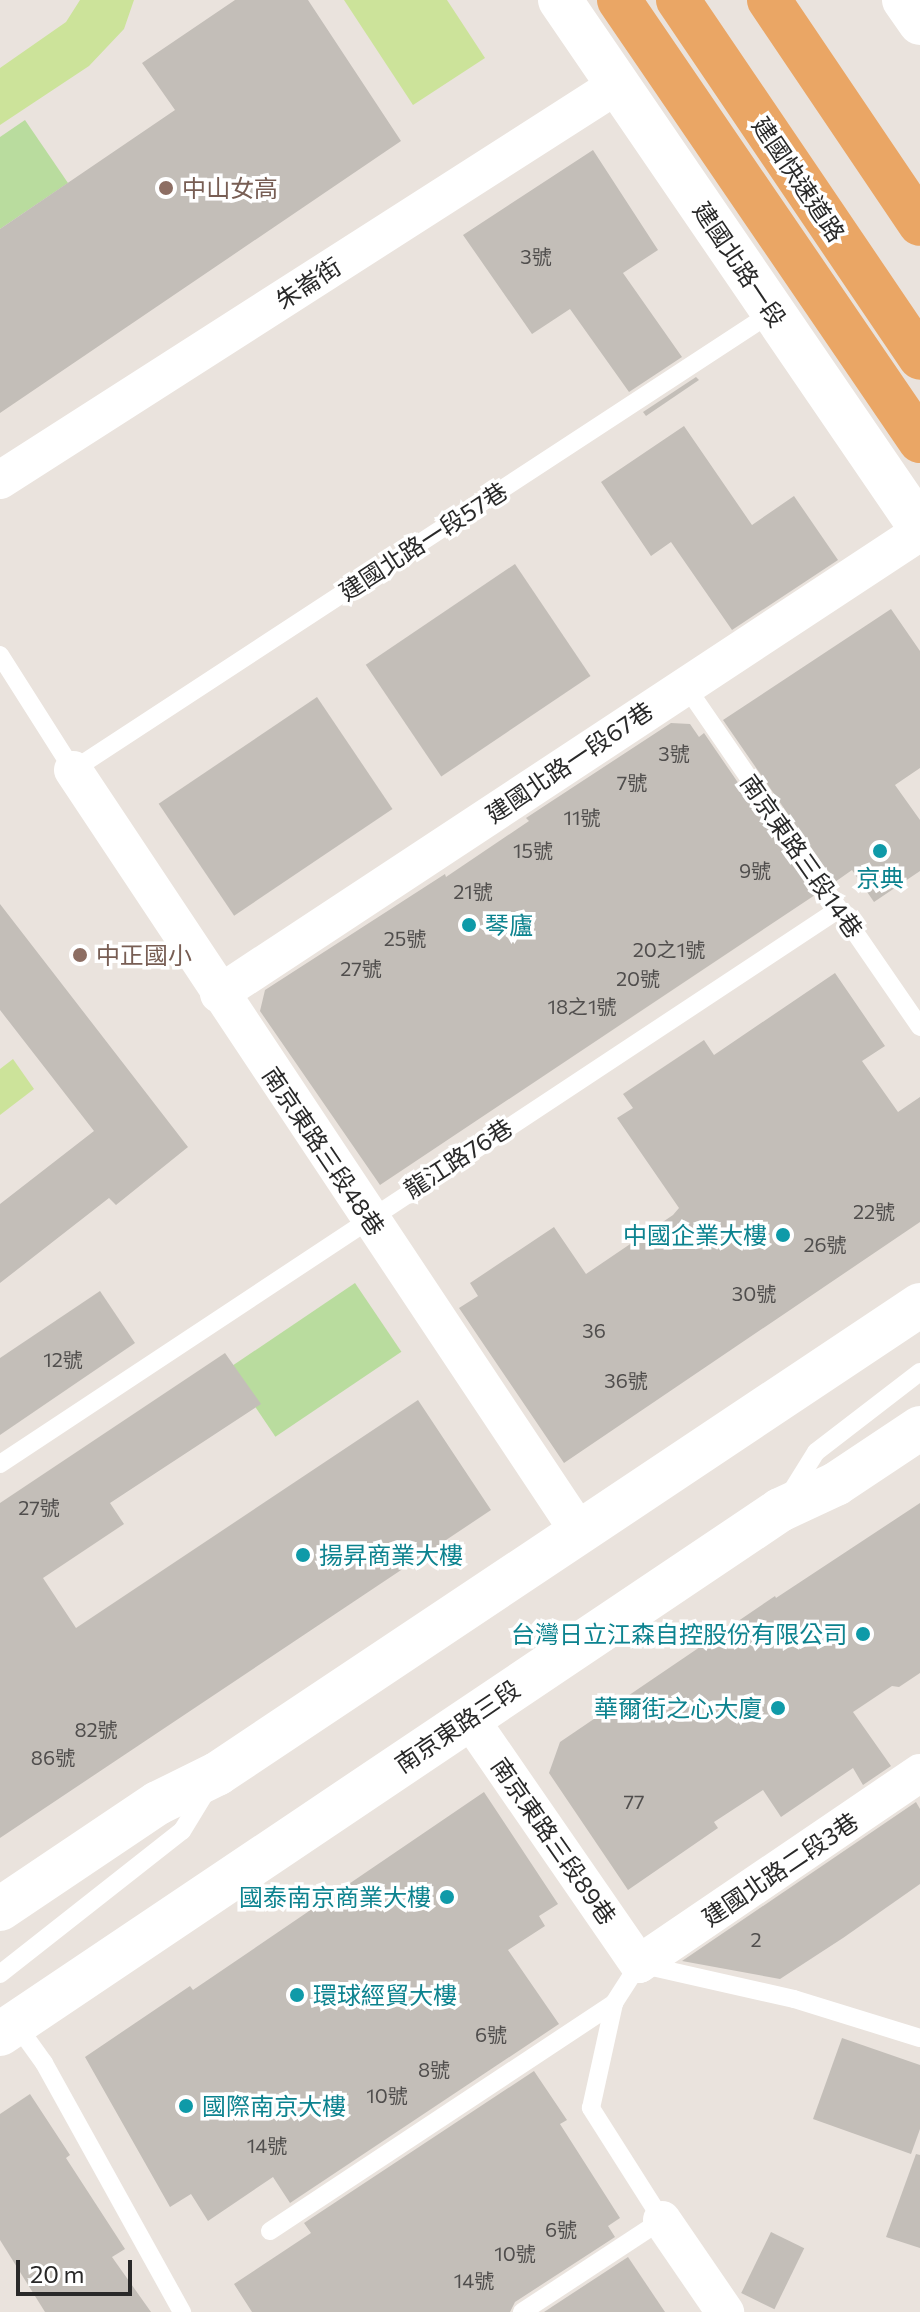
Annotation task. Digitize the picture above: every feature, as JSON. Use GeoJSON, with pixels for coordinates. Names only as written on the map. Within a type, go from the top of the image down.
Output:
{"type":"FeatureCollection","features":[{"type":"Feature","properties":{"kind":"highway"},"geometry":{"type":"LineString","coordinates":[[619,0],[920,441]]}},
{"type":"Feature","properties":{"kind":"highway","name":"建國快速道路"},"geometry":{"type":"LineString","coordinates":[[678,0],[920,358]]}},
{"type":"Feature","properties":{"kind":"highway"},"geometry":{"type":"LineString","coordinates":[[769,0],[920,224]]}},
{"type":"Feature","properties":{"kind":"main road","name":"建國北路一段"},"geometry":{"type":"LineString","coordinates":[[560,0],[920,530]]}},
{"type":"Feature","properties":{"kind":"main road"},"geometry":{"type":"LineString","coordinates":[[904,0],[920,23]]}},
{"type":"Feature","properties":{"kind":"main road"},"geometry":{"type":"LineString","coordinates":[[0,1909],[158,1803],[217,1774],[578,1530],[920,1305]]}},
{"type":"Feature","properties":{"kind":"main road","name":"南京東路三段"},"geometry":{"type":"LineString","coordinates":[[8,2029],[780,1510],[836,1484],[920,1428]]}},
{"type":"Feature","properties":{"kind":"street","name":"朱崙街"},"geometry":{"type":"LineString","coordinates":[[0,480],[617,85]]}},
{"type":"Feature","properties":{"kind":"street","name":"建國北路一段67巷"},"geometry":{"type":"LineString","coordinates":[[219,994],[920,530]]}},
{"type":"Feature","properties":{"kind":"street","name":"南京東路三段48巷"},"geometry":{"type":"LineString","coordinates":[[73,770],[578,1530]]}},
{"type":"Feature","properties":{"kind":"street","name":"南京東路三段89巷"},"geometry":{"type":"LineString","coordinates":[[469,1718],[639,1964]]}},
{"type":"Feature","properties":{"kind":"street","name":"建國北路二段3巷"},"geometry":{"type":"LineString","coordinates":[[639,1964],[920,1773]]}},
{"type":"Feature","properties":{"kind":"street"},"geometry":{"type":"LineString","coordinates":[[662,2220],[725,2312]]}},
{"type":"Feature","properties":{"kind":"lane","name":"建國北路一段57巷"},"geometry":{"type":"LineString","coordinates":[[73,770],[773,312]]}},
{"type":"Feature","properties":{"kind":"lane"},"geometry":{"type":"LineString","coordinates":[[0,655],[73,770]]}},
{"type":"Feature","properties":{"kind":"lane","name":"南京東路三段14巷"},"geometry":{"type":"LineString","coordinates":[[685,685],[920,1027]]}},
{"type":"Feature","properties":{"kind":"lane","name":"龍江路76巷"},"geometry":{"type":"LineString","coordinates":[[0,1464],[368,1217],[839,909]]}},
{"type":"Feature","properties":{"kind":"lane"},"geometry":{"type":"LineString","coordinates":[[780,1510],[816,1452],[920,1372]]}},
{"type":"Feature","properties":{"kind":"lane"},"geometry":{"type":"LineString","coordinates":[[0,1974],[182,1831],[217,1774]]}},
{"type":"Feature","properties":{"kind":"lane"},"geometry":{"type":"LineString","coordinates":[[522,2312],[662,2220],[591,2108],[614,2003],[639,1964],[794,1999],[920,2038]]}},
{"type":"Feature","properties":{"kind":"lane"},"geometry":{"type":"LineString","coordinates":[[270,2231],[614,2003]]}},
{"type":"Feature","properties":{"kind":"lane"},"geometry":{"type":"LineString","coordinates":[[8,2029],[44,2063],[182,2312]]}},
{"type":"Feature","properties":{"kind":"green space"},"geometry":{"type":"Polygon","coordinates":[[[80,0],[134,0],[124,29],[89,66],[0,125],[0,68],[66,22],[80,0]]]}},
{"type":"Feature","properties":{"kind":"green space"},"geometry":{"type":"Polygon","coordinates":[[[344,0],[447,0],[485,58],[413,105],[344,0]]]}},
{"type":"Feature","properties":{"kind":"green space"},"geometry":{"type":"Polygon","coordinates":[[[25,120],[68,183],[0,229],[0,137],[25,120]]]}},
{"type":"Feature","properties":{"kind":"green space"},"geometry":{"type":"Polygon","coordinates":[[[13,1059],[34,1089],[0,1115],[0,1069],[13,1059]]]}},
{"type":"Feature","properties":{"kind":"green space"},"geometry":{"type":"Polygon","coordinates":[[[355,1283],[401,1352],[275,1437],[229,1368],[355,1283]]]}},
{"type":"Feature","properties":{"kind":"building","name":"中山女高"},"geometry":{"type":"Polygon","coordinates":[[[235,0],[308,0],[401,141],[0,413],[0,229],[175,110],[142,63],[235,0]]]}},
{"type":"Feature","properties":{"kind":"building"},"geometry":{"type":"Polygon","coordinates":[[[593,150],[658,250],[623,273],[682,357],[629,392],[570,309],[532,334],[463,235],[593,150]]]}},
{"type":"Feature","properties":{"kind":"building"},"geometry":{"type":"Polygon","coordinates":[[[696,377],[699,380],[646,416],[643,412],[696,377]]]}},
{"type":"Feature","properties":{"kind":"building"},"geometry":{"type":"Polygon","coordinates":[[[684,426],[752,525],[794,496],[838,560],[732,630],[671,542],[651,556],[601,482],[684,426]]]}},
{"type":"Feature","properties":{"kind":"building"},"geometry":{"type":"Polygon","coordinates":[[[515,564],[590,676],[441,777],[366,665],[515,564]]]}},
{"type":"Feature","properties":{"kind":"building"},"geometry":{"type":"Polygon","coordinates":[[[891,609],[920,651],[920,768],[895,785],[920,820],[920,871],[874,902],[852,870],[835,882],[723,720],[891,609]]]}},
{"type":"Feature","properties":{"kind":"building"},"geometry":{"type":"Polygon","coordinates":[[[317,697],[392,809],[234,916],[159,804],[317,697]]]}},
{"type":"Feature","properties":{"kind":"building"},"geometry":{"type":"Polygon","coordinates":[[[671,723],[690,724],[699,737],[704,733],[815,895],[380,1185],[260,1011],[265,990],[445,874],[446,877],[529,821],[526,818],[671,723]]]}},
{"type":"Feature","properties":{"kind":"building"},"geometry":{"type":"Polygon","coordinates":[[[0,904],[188,1147],[116,1205],[109,1198],[0,1283],[0,1204],[94,1131],[0,1010],[0,904]]]}},
{"type":"Feature","properties":{"kind":"building"},"geometry":{"type":"Polygon","coordinates":[[[835,973],[885,1046],[862,1061],[898,1112],[920,1097],[920,1222],[564,1463],[459,1308],[478,1296],[470,1283],[554,1227],[586,1274],[673,1215],[679,1208],[617,1118],[633,1108],[623,1094],[704,1040],[714,1055],[835,973]]]}},
{"type":"Feature","properties":{"kind":"building"},"geometry":{"type":"Polygon","coordinates":[[[100,1291],[135,1343],[0,1435],[0,1358],[100,1291]]]}},
{"type":"Feature","properties":{"kind":"building"},"geometry":{"type":"Polygon","coordinates":[[[225,1353],[261,1404],[110,1503],[124,1524],[43,1578],[76,1628],[418,1400],[491,1510],[0,1838],[0,1503],[225,1353]]]}},
{"type":"Feature","properties":{"kind":"building"},"geometry":{"type":"Polygon","coordinates":[[[920,1503],[920,1673],[899,1687],[892,1686],[853,1712],[891,1766],[863,1785],[853,1768],[781,1817],[763,1790],[714,1822],[718,1828],[628,1890],[549,1773],[560,1742],[775,1596],[920,1503]]]}},
{"type":"Feature","properties":{"kind":"building"},"geometry":{"type":"Polygon","coordinates":[[[484,1792],[558,1904],[539,1916],[545,1926],[508,1950],[559,2024],[290,2203],[273,2177],[208,2221],[191,2194],[170,2207],[85,2057],[190,1986],[193,1990],[484,1792]]]}},
{"type":"Feature","properties":{"kind":"building"},"geometry":{"type":"Polygon","coordinates":[[[916,1802],[920,1809],[920,1884],[843,1938],[780,1979],[682,1961],[916,1802]]]}},
{"type":"Feature","properties":{"kind":"building"},"geometry":{"type":"Polygon","coordinates":[[[842,2038],[920,2065],[920,2129],[911,2154],[813,2119],[842,2038]]]}},
{"type":"Feature","properties":{"kind":"building"},"geometry":{"type":"Polygon","coordinates":[[[534,2071],[567,2120],[560,2124],[620,2218],[608,2226],[615,2237],[515,2302],[510,2312],[252,2312],[234,2284],[311,2233],[304,2223],[534,2071]]]}},
{"type":"Feature","properties":{"kind":"building"},"geometry":{"type":"Polygon","coordinates":[[[30,2094],[70,2155],[66,2158],[125,2249],[112,2257],[151,2312],[45,2312],[0,2240],[0,2114],[30,2094]]]}},
{"type":"Feature","properties":{"kind":"building"},"geometry":{"type":"Polygon","coordinates":[[[916,2154],[920,2155],[920,2248],[886,2237],[916,2154]]]}},
{"type":"Feature","properties":{"kind":"building"},"geometry":{"type":"Polygon","coordinates":[[[771,2232],[804,2248],[774,2309],[741,2293],[771,2232]]]}},
{"type":"Feature","properties":{"kind":"building"},"geometry":{"type":"Polygon","coordinates":[[[628,2257],[665,2312],[544,2312],[628,2257]]]}},
{"type":"Feature","properties":{"kind":"place","name":"中山女高"},"geometry":{"type":"Point","coordinates":[166,188]}},
{"type":"Feature","properties":{"kind":"place","name":"京典"},"geometry":{"type":"Point","coordinates":[880,851]}},
{"type":"Feature","properties":{"kind":"place","name":"琴廬"},"geometry":{"type":"Point","coordinates":[469,925]}},
{"type":"Feature","properties":{"kind":"place","name":"中正國小"},"geometry":{"type":"Point","coordinates":[80,955]}},
{"type":"Feature","properties":{"kind":"place","name":"中國企業大樓"},"geometry":{"type":"Point","coordinates":[783,1235]}},
{"type":"Feature","properties":{"kind":"place","name":"揚昇商業大樓"},"geometry":{"type":"Point","coordinates":[303,1555]}},
{"type":"Feature","properties":{"kind":"place","name":"台灣日立江森自控股份有限公司"},"geometry":{"type":"Point","coordinates":[863,1634]}},
{"type":"Feature","properties":{"kind":"place","name":"華爾街之心大廈"},"geometry":{"type":"Point","coordinates":[778,1708]}},
{"type":"Feature","properties":{"kind":"place","name":"國泰南京商業大樓"},"geometry":{"type":"Point","coordinates":[447,1897]}},
{"type":"Feature","properties":{"kind":"place","name":"環球經貿大樓"},"geometry":{"type":"Point","coordinates":[297,1995]}},
{"type":"Feature","properties":{"kind":"place","name":"國際南京大樓"},"geometry":{"type":"Point","coordinates":[186,2106]}}]}
